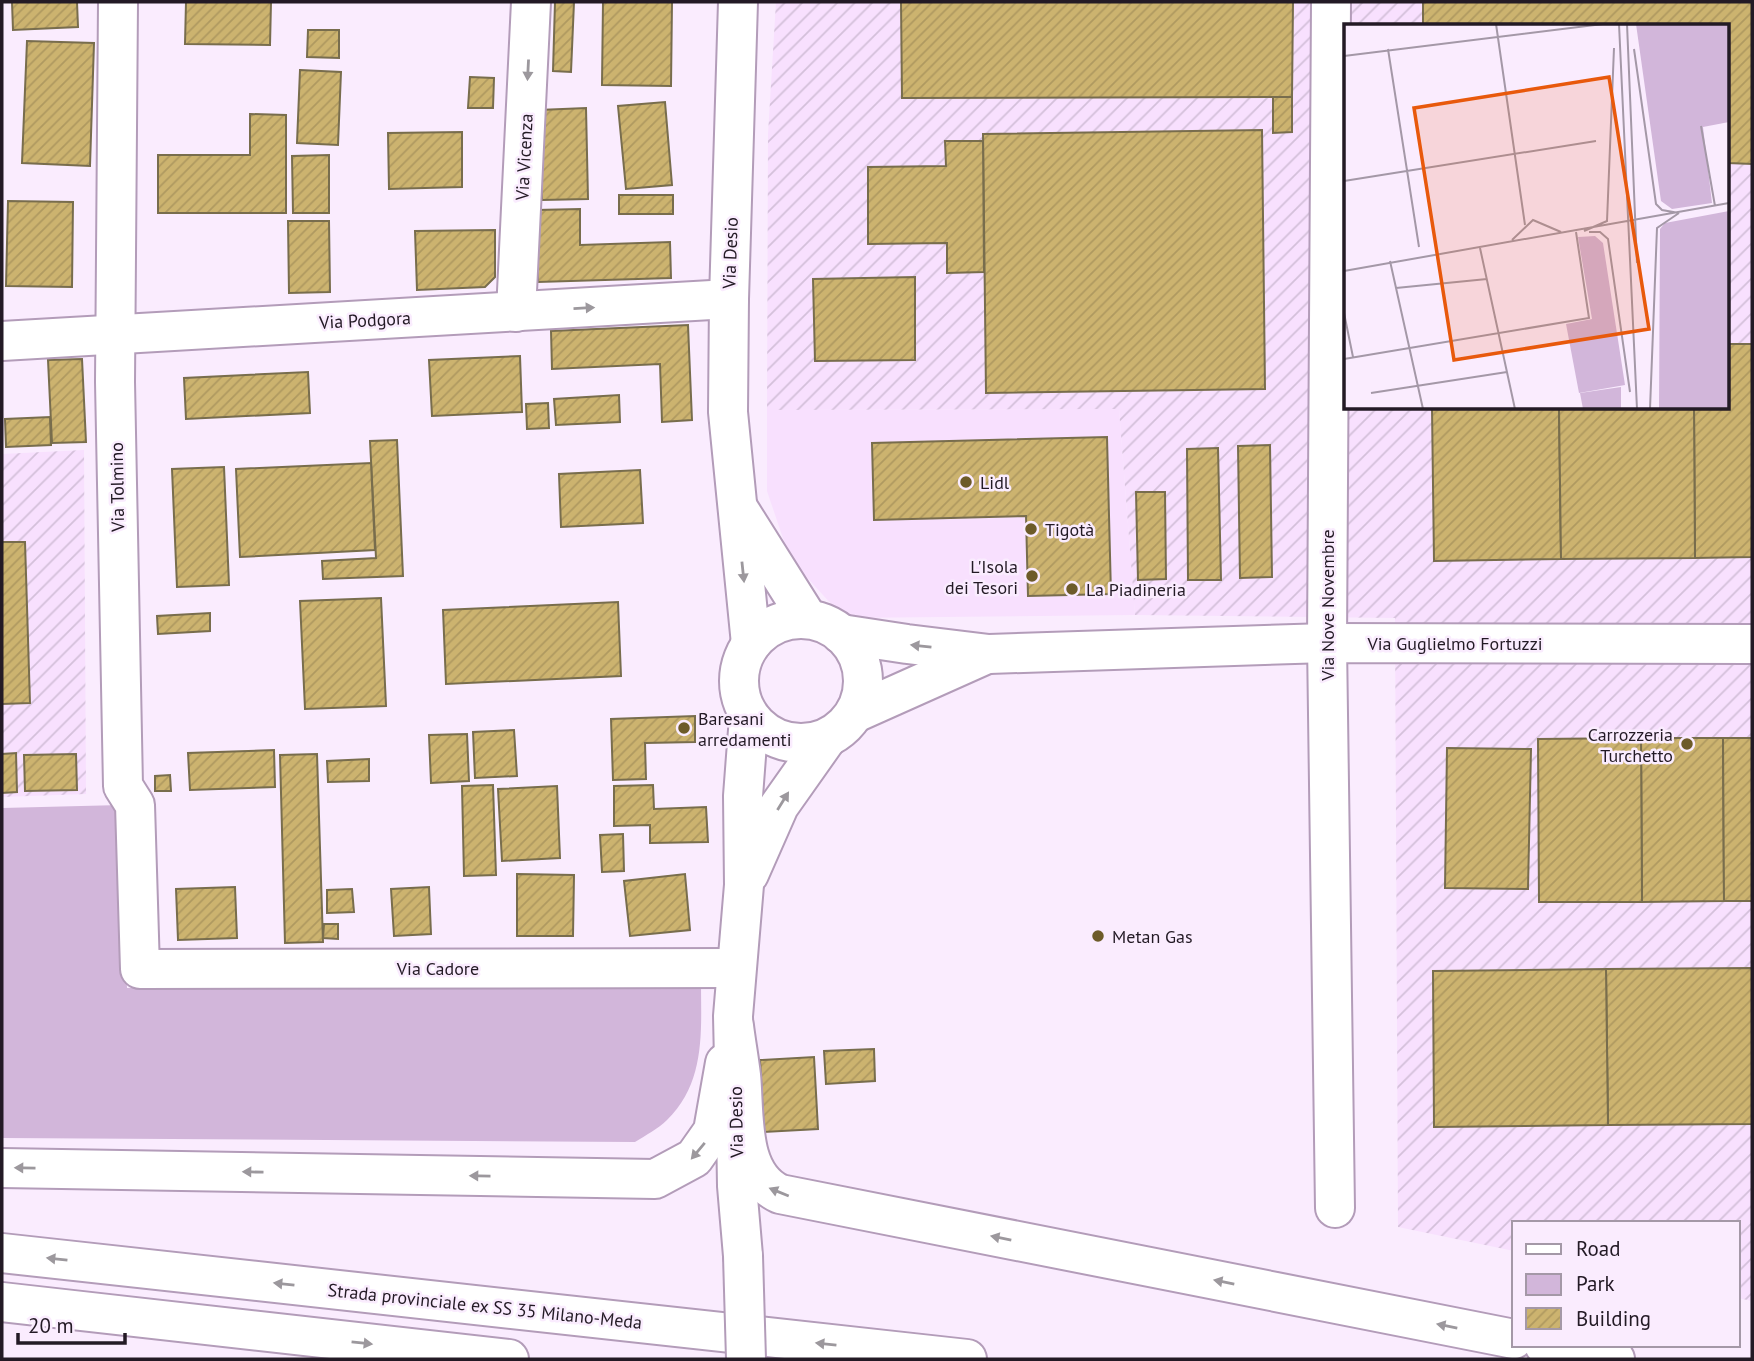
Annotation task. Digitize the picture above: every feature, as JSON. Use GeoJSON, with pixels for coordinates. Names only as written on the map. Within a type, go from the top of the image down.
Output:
{"type":"FeatureCollection","features":[{"type":"Feature","properties":{"kind":"main road","name":"Via Tolmino"},"geometry":{"type":"LineString","coordinates":[[118,2],[115,336],[123,786],[135,805],[140,969]]}},
{"type":"Feature","properties":{"kind":"main road","name":"Via Vicenza"},"geometry":{"type":"LineString","coordinates":[[516,312],[531,2]]}},
{"type":"Feature","properties":{"kind":"main road","name":"Via Desio"},"geometry":{"type":"LineString","coordinates":[[738,2],[728,412],[751,644]]}},
{"type":"Feature","properties":{"kind":"main road","name":"Via Nove Novembre"},"geometry":{"type":"LineString","coordinates":[[1331,2],[1327,643],[1335,1208]]}},
{"type":"Feature","properties":{"kind":"main road","name":"Via Podgora"},"geometry":{"type":"LineString","coordinates":[[2,341],[729,299]]}},
{"type":"Feature","properties":{"kind":"main road","name":"Via Desio"},"geometry":{"type":"LineString","coordinates":[[736,505],[825,626]]}},
{"type":"Feature","properties":{"kind":"main road"},"geometry":{"type":"LineString","coordinates":[[786,620],[825,626],[855,650],[862,670],[863,692],[855,713],[843,728],[827,738],[806,743],[784,742],[764,732],[749,717],[741,699],[738,680],[741,661],[751,644],[766,629],[786,620]]}},
{"type":"Feature","properties":{"kind":"main road","name":"Via Guglielmo Fortuzzi"},"geometry":{"type":"LineString","coordinates":[[825,626],[906,644],[989,654],[1327,643],[1752,644]]}},
{"type":"Feature","properties":{"kind":"main road","name":"Via Guglielmo Fortuzzi"},"geometry":{"type":"LineString","coordinates":[[855,713],[989,654]]}},
{"type":"Feature","properties":{"kind":"main road","name":"Via Desio"},"geometry":{"type":"LineString","coordinates":[[746,1359],[743,1256],[737,1186],[733,1021],[744,885],[743,796],[749,717]]}},
{"type":"Feature","properties":{"kind":"main road","name":"Via Desio"},"geometry":{"type":"LineString","coordinates":[[744,885],[779,806],[827,738]]}},
{"type":"Feature","properties":{"kind":"main road","name":"Via Cadore"},"geometry":{"type":"LineString","coordinates":[[140,969],[736,968]]}},
{"type":"Feature","properties":{"kind":"main road"},"geometry":{"type":"LineString","coordinates":[[2,1168],[655,1179],[694,1158],[713,1131],[733,1021]]}},
{"type":"Feature","properties":{"kind":"main road"},"geometry":{"type":"LineString","coordinates":[[733,1021],[748,1151],[758,1177],[769,1189],[780,1194],[1512,1339]]}},
{"type":"Feature","properties":{"kind":"main road","name":"Strada provinciale ex SS 35 Milano-Meda"},"geometry":{"type":"LineString","coordinates":[[2,1253],[967,1359]]}},
{"type":"Feature","properties":{"kind":"main road"},"geometry":{"type":"LineString","coordinates":[[2,1302],[509,1359]]}},
{"type":"Feature","properties":{"kind":"main road"},"geometry":{"type":"LineString","coordinates":[[1554,1347],[1615,1359]]}},
{"type":"Feature","properties":{"kind":"shaded area"},"geometry":{"type":"Polygon","coordinates":[[[776,2],[1752,2],[1752,1301],[1740,1298],[1740,1221],[1512,1221],[1512,1251],[1398,1227],[1395,618],[1135,615],[1119,409],[767,410],[768,134],[776,2]]]}},
{"type":"Feature","properties":{"kind":"shaded area"},"geometry":{"type":"Polygon","coordinates":[[[1119,409],[1135,615],[844,618],[790,559],[767,491],[767,410],[1119,409]]]}},
{"type":"Feature","properties":{"kind":"shaded area"},"geometry":{"type":"Polygon","coordinates":[[[84,450],[86,794],[2,797],[2,454],[84,450]]]}},
{"type":"Feature","properties":{"kind":"green space"},"geometry":{"type":"Polygon","coordinates":[[[121,805],[127,988],[701,982],[699,1055],[689,1089],[667,1120],[635,1142],[2,1138],[2,808],[121,805]]]}},
{"type":"Feature","properties":{"kind":"building"},"geometry":{"type":"Polygon","coordinates":[[[12,2],[77,2],[78,27],[13,30],[12,2]]]}},
{"type":"Feature","properties":{"kind":"building"},"geometry":{"type":"Polygon","coordinates":[[[186,2],[271,2],[270,45],[185,44],[186,2]]]}},
{"type":"Feature","properties":{"kind":"building"},"geometry":{"type":"Polygon","coordinates":[[[555,2],[574,2],[571,72],[553,71],[555,2]]]}},
{"type":"Feature","properties":{"kind":"building"},"geometry":{"type":"Polygon","coordinates":[[[603,2],[672,2],[671,86],[602,85],[603,2]]]}},
{"type":"Feature","properties":{"kind":"building"},"geometry":{"type":"Polygon","coordinates":[[[901,2],[1293,2],[1292,97],[902,98],[901,2]]]}},
{"type":"Feature","properties":{"kind":"building"},"geometry":{"type":"Polygon","coordinates":[[[1423,2],[1752,2],[1752,164],[1730,163],[1730,24],[1423,24],[1423,2]]]}},
{"type":"Feature","properties":{"kind":"building"},"geometry":{"type":"Polygon","coordinates":[[[308,30],[339,30],[339,58],[307,57],[308,30]]]}},
{"type":"Feature","properties":{"kind":"building"},"geometry":{"type":"Polygon","coordinates":[[[27,41],[94,43],[90,166],[22,163],[27,41]]]}},
{"type":"Feature","properties":{"kind":"building"},"geometry":{"type":"Polygon","coordinates":[[[300,70],[341,72],[338,145],[297,143],[300,70]]]}},
{"type":"Feature","properties":{"kind":"building"},"geometry":{"type":"Polygon","coordinates":[[[470,77],[494,78],[493,108],[468,108],[470,77]]]}},
{"type":"Feature","properties":{"kind":"building"},"geometry":{"type":"Polygon","coordinates":[[[1273,97],[1292,97],[1292,132],[1273,133],[1273,97]]]}},
{"type":"Feature","properties":{"kind":"building"},"geometry":{"type":"Polygon","coordinates":[[[665,102],[672,185],[626,189],[618,106],[665,102]]]}},
{"type":"Feature","properties":{"kind":"building"},"geometry":{"type":"Polygon","coordinates":[[[586,108],[588,199],[542,200],[539,110],[586,108]]]}},
{"type":"Feature","properties":{"kind":"building"},"geometry":{"type":"Polygon","coordinates":[[[250,114],[286,115],[286,213],[158,213],[158,155],[250,155],[250,114]]]}},
{"type":"Feature","properties":{"kind":"building"},"geometry":{"type":"Polygon","coordinates":[[[1262,130],[1265,389],[986,393],[983,134],[1262,130]]]}},
{"type":"Feature","properties":{"kind":"building"},"geometry":{"type":"Polygon","coordinates":[[[462,132],[462,187],[389,189],[388,133],[462,132]]]}},
{"type":"Feature","properties":{"kind":"building"},"geometry":{"type":"Polygon","coordinates":[[[945,141],[983,141],[984,272],[947,273],[947,243],[868,244],[868,167],[946,166],[945,141]]]}},
{"type":"Feature","properties":{"kind":"building"},"geometry":{"type":"Polygon","coordinates":[[[329,155],[329,213],[293,213],[292,156],[329,155]]]}},
{"type":"Feature","properties":{"kind":"building"},"geometry":{"type":"Polygon","coordinates":[[[619,195],[673,195],[673,214],[619,214],[619,195]]]}},
{"type":"Feature","properties":{"kind":"building"},"geometry":{"type":"Polygon","coordinates":[[[8,201],[73,202],[72,287],[6,286],[8,201]]]}},
{"type":"Feature","properties":{"kind":"building"},"geometry":{"type":"Polygon","coordinates":[[[580,209],[580,245],[670,242],[671,278],[538,282],[536,210],[580,209]]]}},
{"type":"Feature","properties":{"kind":"building"},"geometry":{"type":"Polygon","coordinates":[[[288,221],[329,221],[330,292],[289,293],[288,221]]]}},
{"type":"Feature","properties":{"kind":"building"},"geometry":{"type":"Polygon","coordinates":[[[495,230],[495,277],[485,287],[417,290],[415,231],[495,230]]]}},
{"type":"Feature","properties":{"kind":"building"},"geometry":{"type":"Polygon","coordinates":[[[915,277],[915,360],[815,361],[813,279],[915,277]]]}},
{"type":"Feature","properties":{"kind":"building"},"geometry":{"type":"Polygon","coordinates":[[[688,325],[692,420],[662,422],[660,364],[552,369],[551,331],[688,325]]]}},
{"type":"Feature","properties":{"kind":"building"},"geometry":{"type":"Polygon","coordinates":[[[1730,344],[1752,344],[1752,557],[1695,558],[1694,410],[1730,410],[1730,344]]]}},
{"type":"Feature","properties":{"kind":"building"},"geometry":{"type":"Polygon","coordinates":[[[520,356],[522,412],[432,416],[429,360],[520,356]]]}},
{"type":"Feature","properties":{"kind":"building"},"geometry":{"type":"Polygon","coordinates":[[[82,359],[86,442],[52,443],[48,360],[82,359]]]}},
{"type":"Feature","properties":{"kind":"building"},"geometry":{"type":"Polygon","coordinates":[[[308,372],[310,413],[186,419],[184,378],[308,372]]]}},
{"type":"Feature","properties":{"kind":"building"},"geometry":{"type":"Polygon","coordinates":[[[619,395],[620,422],[556,425],[554,399],[619,395]]]}},
{"type":"Feature","properties":{"kind":"building"},"geometry":{"type":"Polygon","coordinates":[[[548,403],[549,428],[527,429],[526,404],[548,403]]]}},
{"type":"Feature","properties":{"kind":"building"},"geometry":{"type":"Polygon","coordinates":[[[1432,410],[1559,410],[1561,559],[1434,561],[1432,410]]]}},
{"type":"Feature","properties":{"kind":"building"},"geometry":{"type":"Polygon","coordinates":[[[1559,410],[1694,410],[1695,558],[1561,559],[1559,410]]]}},
{"type":"Feature","properties":{"kind":"building"},"geometry":{"type":"Polygon","coordinates":[[[50,417],[51,445],[6,447],[5,419],[50,417]]]}},
{"type":"Feature","properties":{"kind":"building"},"geometry":{"type":"Polygon","coordinates":[[[1107,437],[1111,594],[1028,596],[1026,516],[874,520],[872,443],[1107,437]]]}},
{"type":"Feature","properties":{"kind":"building"},"geometry":{"type":"Polygon","coordinates":[[[397,440],[403,576],[323,579],[322,561],[376,558],[370,441],[397,440]]]}},
{"type":"Feature","properties":{"kind":"building"},"geometry":{"type":"Polygon","coordinates":[[[1270,445],[1272,577],[1240,578],[1238,446],[1270,445]]]}},
{"type":"Feature","properties":{"kind":"building"},"geometry":{"type":"Polygon","coordinates":[[[1218,448],[1221,580],[1188,580],[1187,449],[1218,448]]]}},
{"type":"Feature","properties":{"kind":"building"},"geometry":{"type":"Polygon","coordinates":[[[371,463],[375,550],[240,557],[236,469],[371,463]]]}},
{"type":"Feature","properties":{"kind":"building"},"geometry":{"type":"Polygon","coordinates":[[[224,467],[229,585],[177,587],[172,469],[224,467]]]}},
{"type":"Feature","properties":{"kind":"building"},"geometry":{"type":"Polygon","coordinates":[[[640,470],[643,523],[561,527],[559,474],[640,470]]]}},
{"type":"Feature","properties":{"kind":"building"},"geometry":{"type":"Polygon","coordinates":[[[1136,492],[1165,492],[1166,579],[1138,580],[1136,492]]]}},
{"type":"Feature","properties":{"kind":"building"},"geometry":{"type":"Polygon","coordinates":[[[2,542],[25,542],[30,703],[2,704],[2,542]]]}},
{"type":"Feature","properties":{"kind":"building"},"geometry":{"type":"Polygon","coordinates":[[[381,598],[386,706],[305,709],[300,601],[381,598]]]}},
{"type":"Feature","properties":{"kind":"building"},"geometry":{"type":"Polygon","coordinates":[[[618,602],[621,676],[446,684],[443,610],[618,602]]]}},
{"type":"Feature","properties":{"kind":"building"},"geometry":{"type":"Polygon","coordinates":[[[210,613],[210,631],[158,634],[157,616],[210,613]]]}},
{"type":"Feature","properties":{"kind":"building"},"geometry":{"type":"Polygon","coordinates":[[[695,716],[695,742],[645,743],[646,779],[613,780],[611,719],[695,716]]]}},
{"type":"Feature","properties":{"kind":"building"},"geometry":{"type":"Polygon","coordinates":[[[514,730],[517,776],[475,778],[473,732],[514,730]]]}},
{"type":"Feature","properties":{"kind":"building"},"geometry":{"type":"Polygon","coordinates":[[[467,734],[469,781],[431,783],[429,735],[467,734]]]}},
{"type":"Feature","properties":{"kind":"building"},"geometry":{"type":"Polygon","coordinates":[[[1641,738],[1723,738],[1724,901],[1642,902],[1641,738]]]}},
{"type":"Feature","properties":{"kind":"building"},"geometry":{"type":"Polygon","coordinates":[[[1641,738],[1642,902],[1539,902],[1538,739],[1641,738]]]}},
{"type":"Feature","properties":{"kind":"building"},"geometry":{"type":"Polygon","coordinates":[[[1723,738],[1752,738],[1752,901],[1724,901],[1723,738]]]}},
{"type":"Feature","properties":{"kind":"building"},"geometry":{"type":"Polygon","coordinates":[[[1447,748],[1531,749],[1528,889],[1445,888],[1447,748]]]}},
{"type":"Feature","properties":{"kind":"building"},"geometry":{"type":"Polygon","coordinates":[[[274,750],[275,787],[190,790],[188,753],[274,750]]]}},
{"type":"Feature","properties":{"kind":"building"},"geometry":{"type":"Polygon","coordinates":[[[16,753],[17,792],[2,793],[2,754],[16,753]]]}},
{"type":"Feature","properties":{"kind":"building"},"geometry":{"type":"Polygon","coordinates":[[[76,754],[77,790],[25,791],[24,755],[76,754]]]}},
{"type":"Feature","properties":{"kind":"building"},"geometry":{"type":"Polygon","coordinates":[[[317,754],[323,942],[285,943],[280,755],[317,754]]]}},
{"type":"Feature","properties":{"kind":"building"},"geometry":{"type":"Polygon","coordinates":[[[369,759],[369,781],[328,782],[327,761],[369,759]]]}},
{"type":"Feature","properties":{"kind":"building"},"geometry":{"type":"Polygon","coordinates":[[[170,775],[171,791],[155,791],[155,776],[170,775]]]}},
{"type":"Feature","properties":{"kind":"building"},"geometry":{"type":"Polygon","coordinates":[[[493,785],[496,875],[464,876],[462,786],[493,785]]]}},
{"type":"Feature","properties":{"kind":"building"},"geometry":{"type":"Polygon","coordinates":[[[653,785],[654,809],[706,807],[708,842],[650,843],[650,825],[614,826],[614,786],[653,785]]]}},
{"type":"Feature","properties":{"kind":"building"},"geometry":{"type":"Polygon","coordinates":[[[557,786],[560,858],[502,861],[498,789],[557,786]]]}},
{"type":"Feature","properties":{"kind":"building"},"geometry":{"type":"Polygon","coordinates":[[[623,834],[624,871],[602,872],[600,835],[623,834]]]}},
{"type":"Feature","properties":{"kind":"building"},"geometry":{"type":"Polygon","coordinates":[[[517,874],[574,875],[573,936],[517,936],[517,874]]]}},
{"type":"Feature","properties":{"kind":"building"},"geometry":{"type":"Polygon","coordinates":[[[685,874],[690,930],[630,936],[624,881],[685,874]]]}},
{"type":"Feature","properties":{"kind":"building"},"geometry":{"type":"Polygon","coordinates":[[[235,887],[237,938],[178,940],[176,889],[235,887]]]}},
{"type":"Feature","properties":{"kind":"building"},"geometry":{"type":"Polygon","coordinates":[[[429,887],[431,934],[394,936],[391,889],[429,887]]]}},
{"type":"Feature","properties":{"kind":"building"},"geometry":{"type":"Polygon","coordinates":[[[352,889],[354,912],[327,913],[327,890],[352,889]]]}},
{"type":"Feature","properties":{"kind":"building"},"geometry":{"type":"Polygon","coordinates":[[[324,924],[338,924],[338,939],[323,938],[324,924]]]}},
{"type":"Feature","properties":{"kind":"building"},"geometry":{"type":"Polygon","coordinates":[[[1752,968],[1752,1124],[1608,1125],[1606,969],[1752,968]]]}},
{"type":"Feature","properties":{"kind":"building"},"geometry":{"type":"Polygon","coordinates":[[[1606,969],[1608,1125],[1434,1127],[1433,971],[1606,969]]]}},
{"type":"Feature","properties":{"kind":"building"},"geometry":{"type":"Polygon","coordinates":[[[874,1049],[875,1081],[826,1084],[824,1051],[874,1049]]]}},
{"type":"Feature","properties":{"kind":"building"},"geometry":{"type":"Polygon","coordinates":[[[814,1057],[818,1129],[764,1132],[760,1060],[814,1057]]]}},
{"type":"Feature","properties":{"kind":"place","name":"Lidl"},"geometry":{"type":"Point","coordinates":[966,482]}},
{"type":"Feature","properties":{"kind":"place","name":"Tigotà"},"geometry":{"type":"Point","coordinates":[1031,529]}},
{"type":"Feature","properties":{"kind":"place","name":"L'Isola dei Tesori"},"geometry":{"type":"Point","coordinates":[1032,576]}},
{"type":"Feature","properties":{"kind":"place","name":"La Piadineria"},"geometry":{"type":"Point","coordinates":[1072,589]}},
{"type":"Feature","properties":{"kind":"place","name":"Baresani arredamenti"},"geometry":{"type":"Point","coordinates":[684,728]}},
{"type":"Feature","properties":{"kind":"place","name":"Carrozzeria Turchetto"},"geometry":{"type":"Point","coordinates":[1687,744]}},
{"type":"Feature","properties":{"kind":"place","name":"Metan Gas"},"geometry":{"type":"Point","coordinates":[1098,936]}}]}
